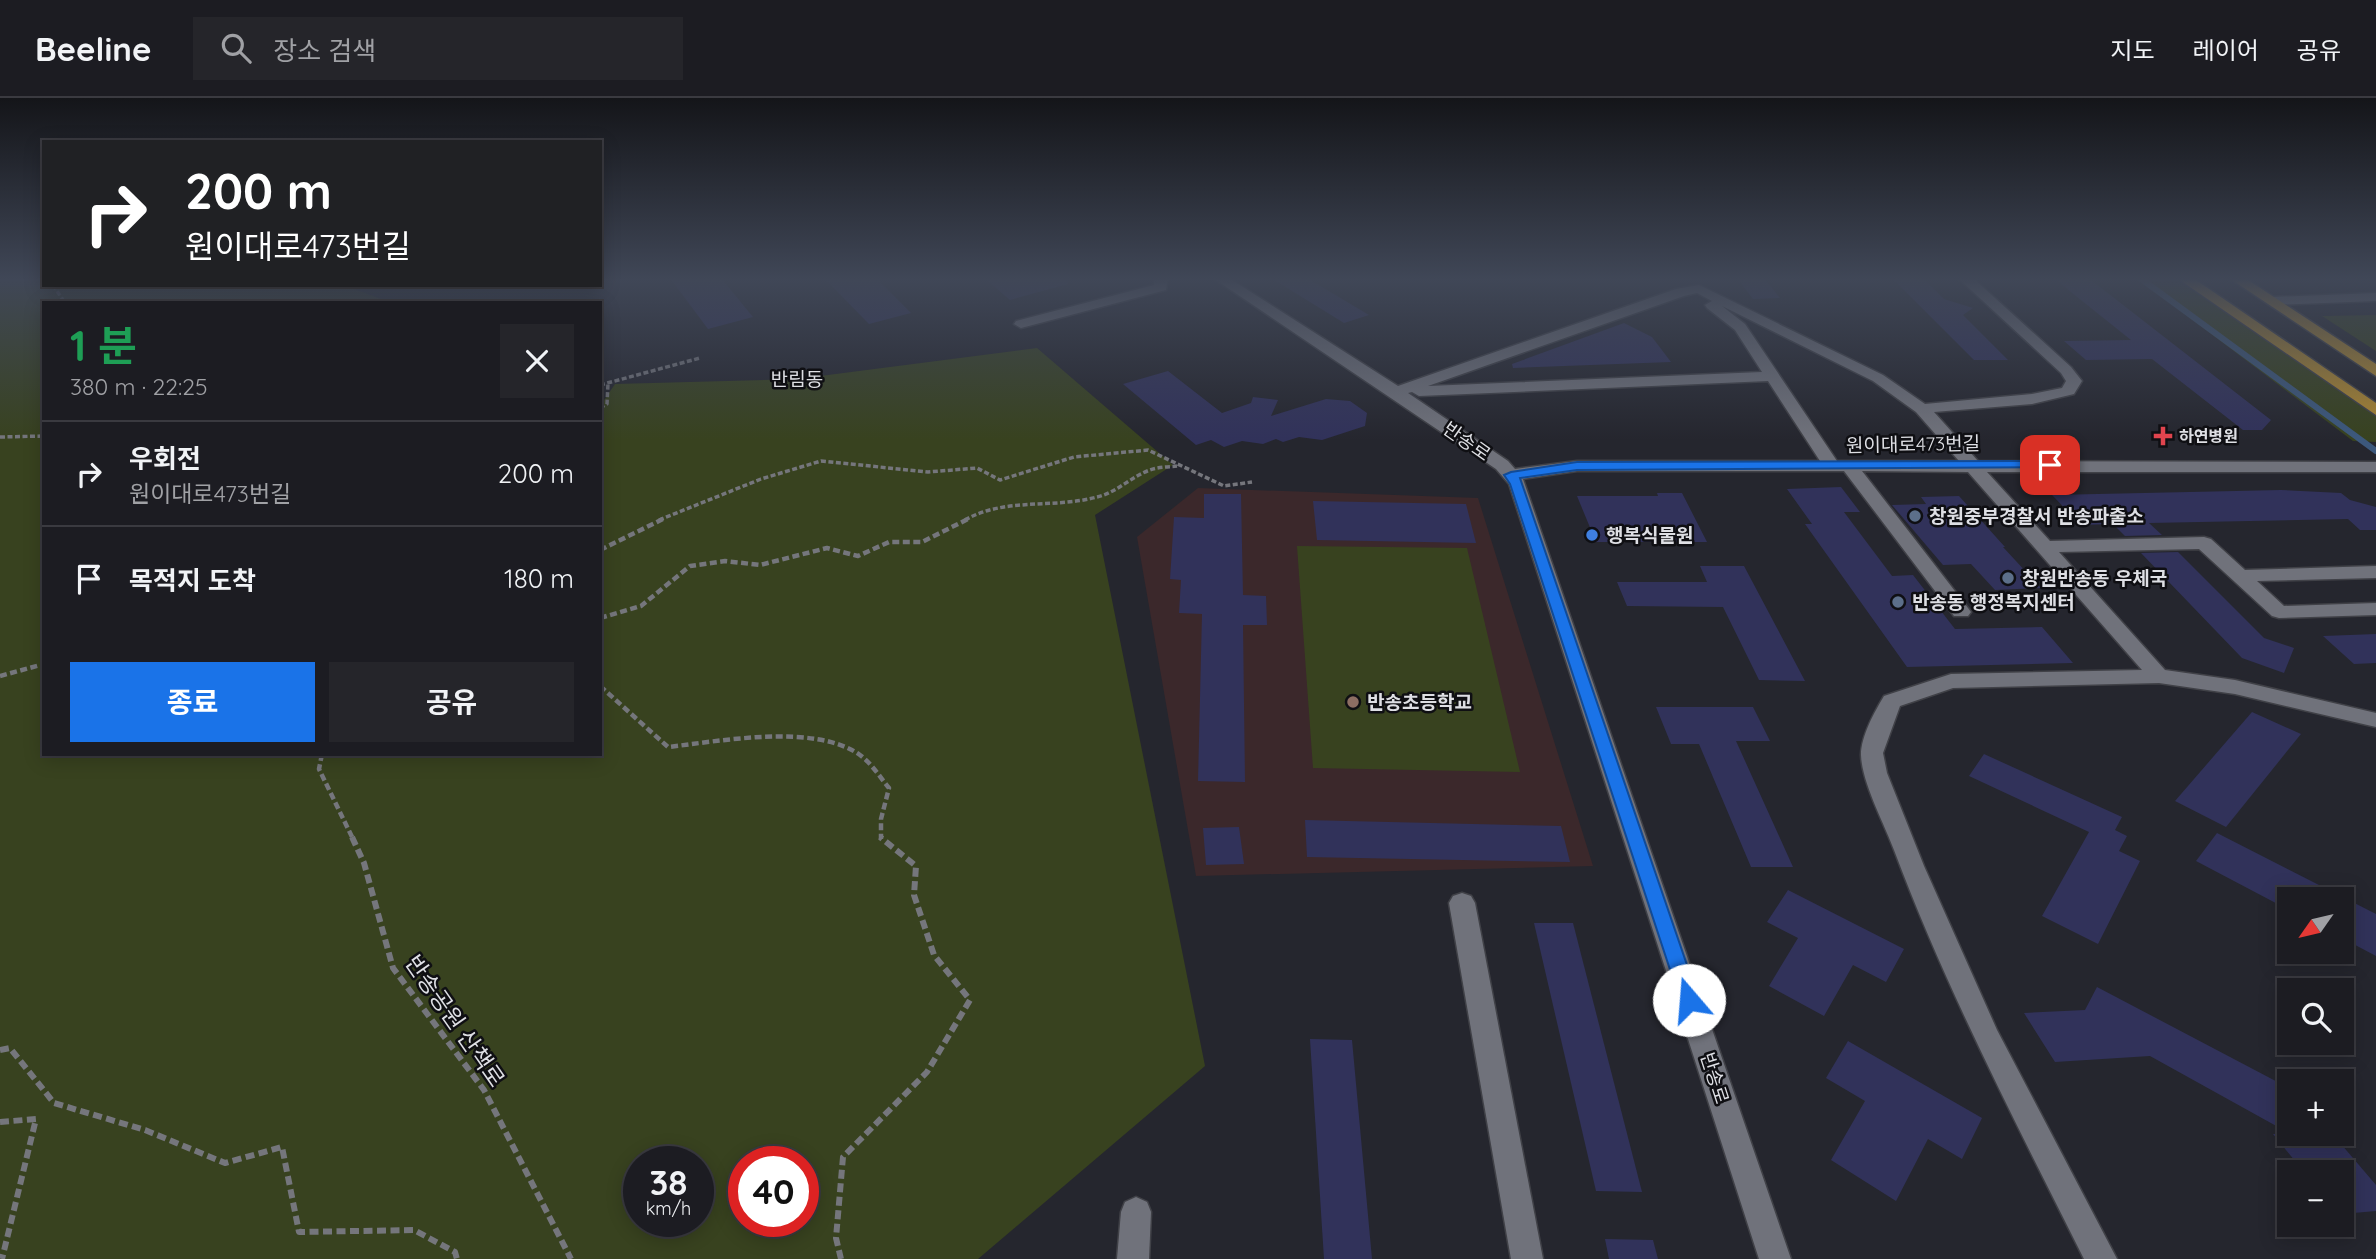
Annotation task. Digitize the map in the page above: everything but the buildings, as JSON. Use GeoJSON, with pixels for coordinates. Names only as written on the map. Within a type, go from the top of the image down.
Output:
{"type":"FeatureCollection","features":[{"type":"Feature","properties":{"kind":"main road"},"geometry":{"type":"LineString","coordinates":[[2263,332],[2376,410]]}},
{"type":"Feature","properties":{"kind":"main road"},"geometry":{"type":"LineString","coordinates":[[2318,332],[2376,371]]}},
{"type":"Feature","properties":{"kind":"street","name":"반송로"},"geometry":{"type":"LineString","coordinates":[[1304,332],[1502,465],[1517,483],[1775,1259]]}},
{"type":"Feature","properties":{"kind":"street"},"geometry":{"type":"LineString","coordinates":[[1396,392],[1566,332]]}},
{"type":"Feature","properties":{"kind":"street","name":"원이대로473번길"},"geometry":{"type":"LineString","coordinates":[[1743,332],[1841,466]]}},
{"type":"Feature","properties":{"kind":"street"},"geometry":{"type":"LineString","coordinates":[[1781,332],[1878,378],[1922,409],[2159,676]]}},
{"type":"Feature","properties":{"kind":"street"},"geometry":{"type":"LineString","coordinates":[[1922,409],[1942,405],[2040,400],[2068,391],[2074,381],[2066,370],[2024,332]]}},
{"type":"Feature","properties":{"kind":"street","name":"반송로"},"geometry":{"type":"LineString","coordinates":[[1396,392],[1773,376]]}},
{"type":"Feature","properties":{"kind":"street","name":"원이대로473번길"},"geometry":{"type":"LineString","coordinates":[[1511,475],[1577,466],[1969,464],[2374,467]]}},
{"type":"Feature","properties":{"kind":"street"},"geometry":{"type":"LineString","coordinates":[[1841,466],[1961,612]]}},
{"type":"Feature","properties":{"kind":"street"},"geometry":{"type":"LineString","coordinates":[[2044,547],[2204,543],[2279,612],[2376,609]]}},
{"type":"Feature","properties":{"kind":"street"},"geometry":{"type":"LineString","coordinates":[[2240,576],[2376,572]]}},
{"type":"Feature","properties":{"kind":"street"},"geometry":{"type":"LineString","coordinates":[[2101,1259],[1985,1034],[1912,866],[1876,773],[1872,752],[1892,701],[1951,681],[2159,676],[2235,687],[2376,720]]}},
{"type":"Feature","properties":{"kind":"street"},"geometry":{"type":"LineString","coordinates":[[1462,903],[1527,1259]]}},
{"type":"Feature","properties":{"kind":"street"},"geometry":{"type":"LineString","coordinates":[[1133,1259],[1136,1212]]}},
{"type":"Feature","properties":{"kind":"path"},"geometry":{"type":"LineString","coordinates":[[602,384],[700,358]]}},
{"type":"Feature","properties":{"kind":"path"},"geometry":{"type":"LineString","coordinates":[[602,407],[607,404],[608,383]]}},
{"type":"Feature","properties":{"kind":"path"},"geometry":{"type":"LineString","coordinates":[[0,437],[42,436]]}},
{"type":"Feature","properties":{"kind":"path"},"geometry":{"type":"LineString","coordinates":[[602,549],[670,515],[761,479],[821,461],[928,472],[977,468],[1000,480],[1074,457],[1148,450],[1204,474],[1224,486],[1252,482]]}},
{"type":"Feature","properties":{"kind":"path"},"geometry":{"type":"LineString","coordinates":[[602,617],[641,606],[690,566],[724,561],[760,565],[827,548],[858,556],[889,542],[922,541],[949,530],[976,514],[1006,506],[1059,504],[1100,498],[1150,470],[1178,465]]}},
{"type":"Feature","properties":{"kind":"path"},"geometry":{"type":"LineString","coordinates":[[0,676],[42,665]]}},
{"type":"Feature","properties":{"kind":"path"},"geometry":{"type":"LineString","coordinates":[[602,688],[668,747],[760,737],[838,743],[860,755],[889,788],[881,819],[880,838],[916,866],[914,895],[934,955],[970,1000],[927,1072],[843,1157],[836,1238],[841,1259]]}},
{"type":"Feature","properties":{"kind":"path","name":"반송공원 산책로"},"geometry":{"type":"LineString","coordinates":[[322,756],[319,769],[364,863],[393,968],[484,1090],[572,1259]]}},
{"type":"Feature","properties":{"kind":"path"},"geometry":{"type":"LineString","coordinates":[[0,1051],[10,1048],[54,1102],[145,1130],[225,1163],[282,1147],[299,1232],[414,1230],[455,1252],[457,1259]]}},
{"type":"Feature","properties":{"kind":"path"},"geometry":{"type":"LineString","coordinates":[[0,1122],[36,1119],[2,1259]]}},
{"type":"Feature","properties":{"kind":"shaded area","name":"반송초등학교"},"geometry":{"type":"Polygon","coordinates":[[[1198,488],[1478,498],[1593,866],[1196,876],[1137,537],[1198,488]]]}},
{"type":"Feature","properties":{"kind":"green space"},"geometry":{"type":"Polygon","coordinates":[[[0,332],[42,332],[42,756],[602,756],[602,403],[615,384],[797,379],[1037,348],[1173,465],[1095,515],[1205,1066],[978,1259],[0,1259],[0,332]]]}},
{"type":"Feature","properties":{"kind":"green space"},"geometry":{"type":"Polygon","coordinates":[[[2209,332],[2256,332],[2376,415],[2376,442],[2353,441],[2209,332]]]}},
{"type":"Feature","properties":{"kind":"green space"},"geometry":{"type":"Polygon","coordinates":[[[2347,332],[2376,332],[2376,351],[2347,332]]]}},
{"type":"Feature","properties":{"kind":"green space"},"geometry":{"type":"Polygon","coordinates":[[[1297,546],[1467,548],[1520,772],[1313,768],[1297,546]]]}},
{"type":"Feature","properties":{"kind":"waterway"},"geometry":{"type":"LineString","coordinates":[[2214,332],[2376,451]]}},
{"type":"Feature","properties":{"kind":"place","name":"하연병원"},"geometry":{"type":"Point","coordinates":[2163,436]}},
{"type":"Feature","properties":{"kind":"place","name":"창원중부경찰서 반송파출소"},"geometry":{"type":"Point","coordinates":[1915,516]}},
{"type":"Feature","properties":{"kind":"place","name":"행복식물원"},"geometry":{"type":"Point","coordinates":[1592,535]}},
{"type":"Feature","properties":{"kind":"place","name":"창원반송동 우체국"},"geometry":{"type":"Point","coordinates":[2008,578]}},
{"type":"Feature","properties":{"kind":"place","name":"반송동 행정복지센터"},"geometry":{"type":"Point","coordinates":[1898,602]}},
{"type":"Feature","properties":{"kind":"place","name":"반송초등학교"},"geometry":{"type":"Point","coordinates":[1353,702]}},
{"type":"Feature","properties":{"kind":"district","name":"반림동"},"geometry":{"type":"Point","coordinates":[797,379]}},
{"type":"Feature","properties":{"kind":"route"},"geometry":{"type":"LineString","coordinates":[[1689,1000],[1517,483],[1511,475],[1577,466],[2050,465]]}}]}
